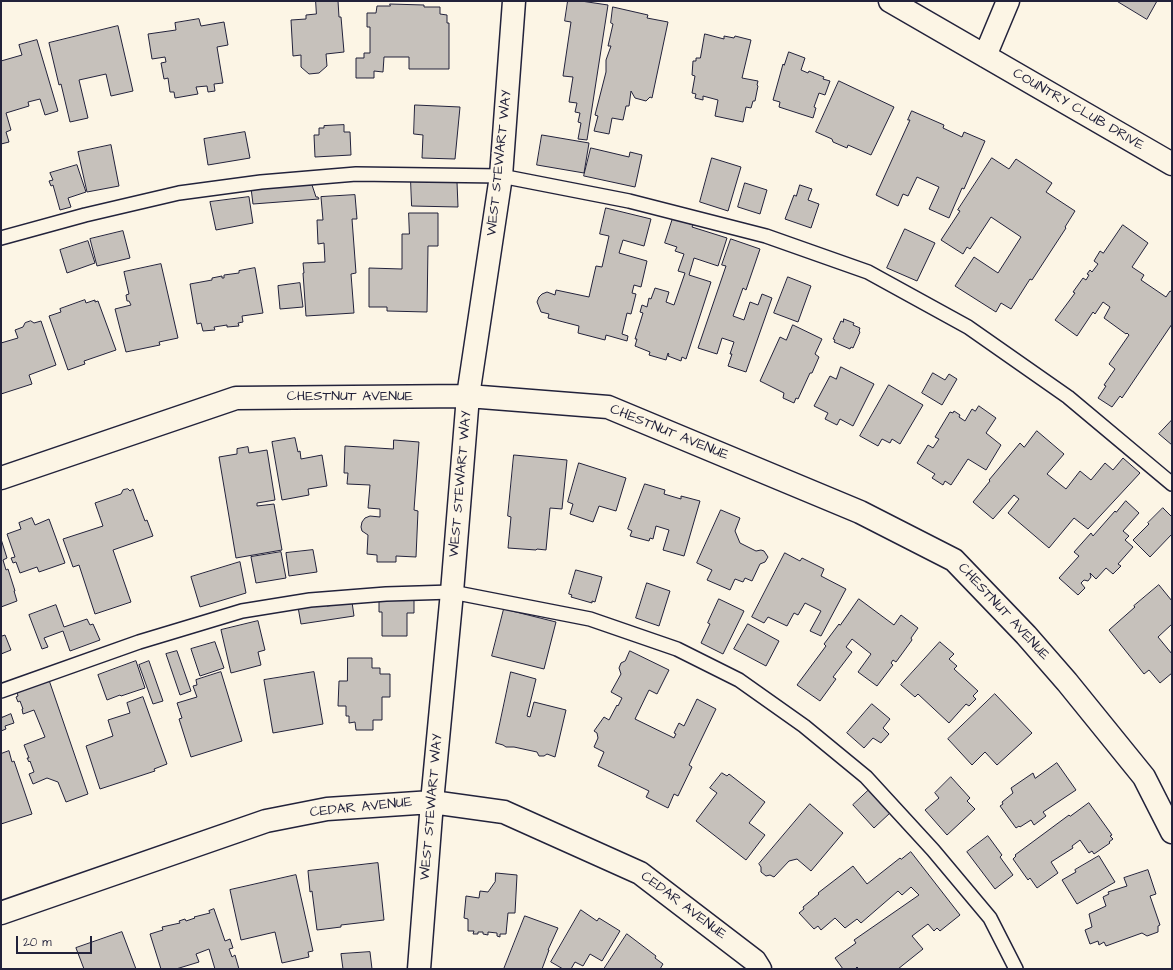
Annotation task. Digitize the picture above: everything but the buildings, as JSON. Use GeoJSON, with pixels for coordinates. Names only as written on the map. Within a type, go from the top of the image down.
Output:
{"type":"FeatureCollection","features":[{"type":"Feature","properties":{"kind":"street","name":"WEST STEWART WAY"},"geometry":{"type":"LineString","coordinates":[[419,969],[432,802],[452,592],[468,396],[501,176],[514,1]]}},
{"type":"Feature","properties":{"kind":"street","name":"COUNTRY CLUB DRIVE"},"geometry":{"type":"LineString","coordinates":[[890,1],[1172,164]]}},
{"type":"Feature","properties":{"kind":"street"},"geometry":{"type":"LineString","coordinates":[[985,56],[1008,1]]}},
{"type":"Feature","properties":{"kind":"street","name":"CHESTNUT AVENUE"},"geometry":{"type":"LineString","coordinates":[[1,478],[236,398],[468,396],[608,407],[860,512],[954,560],[1026,635],[1067,682],[1144,777],[1172,832]]}},
{"type":"Feature","properties":{"kind":"street","name":"CEDAR AVENUE"},"geometry":{"type":"LineString","coordinates":[[1,913],[266,821],[327,809],[432,802],[504,812],[640,873],[755,961],[760,969]]}},
{"type":"Feature","properties":{"kind":"lane"},"geometry":{"type":"LineString","coordinates":[[1,238],[84,216],[179,194],[262,182],[356,174],[501,176],[629,201],[766,236],[868,272],[968,327],[1068,397],[1172,484]]}},
{"type":"Feature","properties":{"kind":"lane"},"geometry":{"type":"LineString","coordinates":[[1,691],[140,642],[242,612],[310,600],[386,594],[452,592],[590,619],[678,649],[739,680],[804,726],[866,777],[933,850],[990,918],[1016,969]]}}]}
